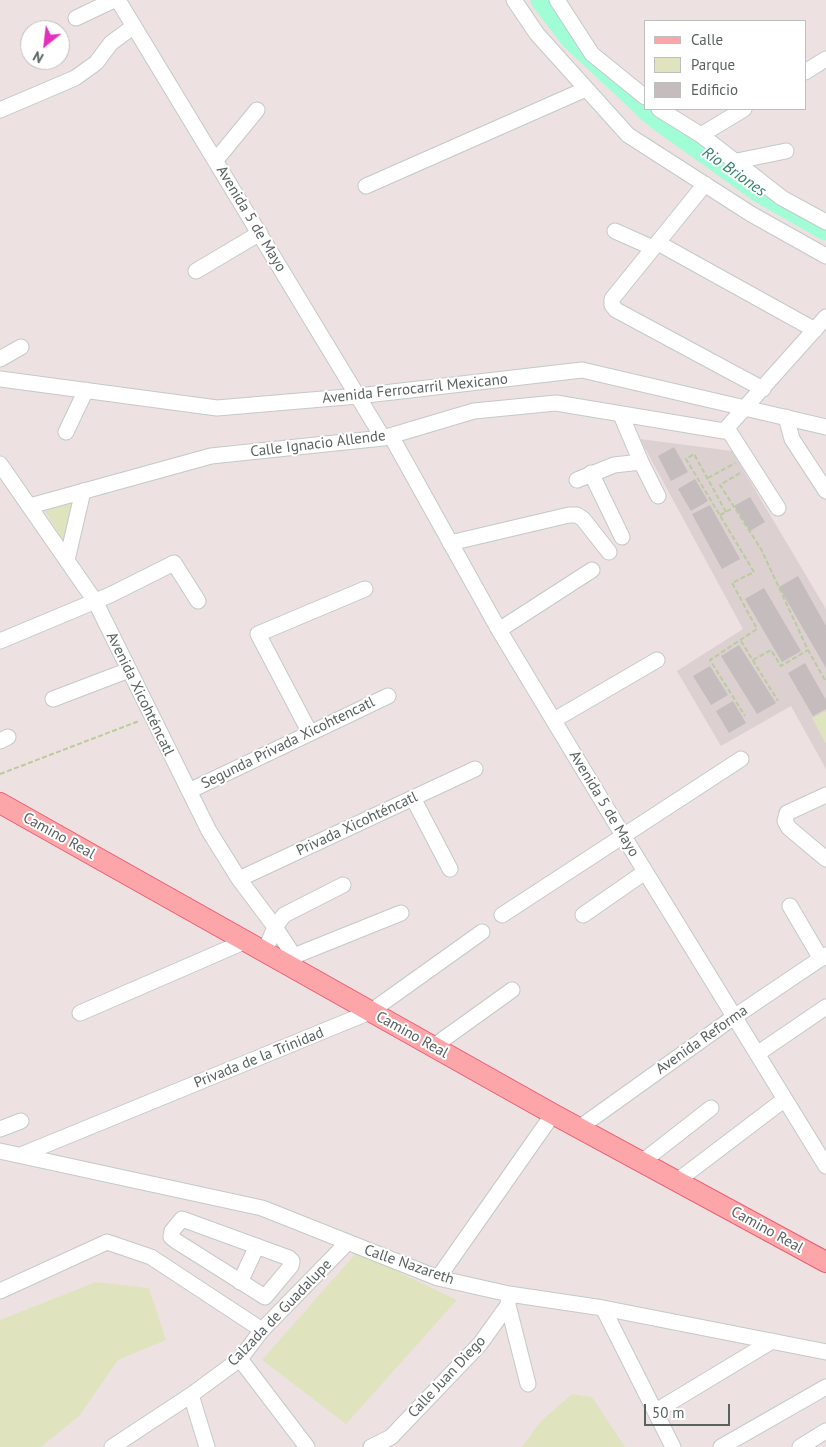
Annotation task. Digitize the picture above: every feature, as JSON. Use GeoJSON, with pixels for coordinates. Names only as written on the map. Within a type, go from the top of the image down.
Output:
{"type":"FeatureCollection","features":[{"type":"Feature","properties":{"kind":"main road","name":"Camino Real"},"geometry":{"type":"LineString","coordinates":[[0,803],[246,941],[265,951],[294,962],[370,1012],[826,1262]]}},
{"type":"Feature","properties":{"kind":"street"},"geometry":{"type":"LineString","coordinates":[[76,18],[116,0]]}},
{"type":"Feature","properties":{"kind":"street","name":"Avenida 5 de Mayo"},"geometry":{"type":"LineString","coordinates":[[116,0],[216,160],[358,396],[387,437],[499,630],[826,1166]]}},
{"type":"Feature","properties":{"kind":"street"},"geometry":{"type":"LineString","coordinates":[[514,0],[537,34],[628,135],[751,214],[826,256]]}},
{"type":"Feature","properties":{"kind":"street"},"geometry":{"type":"LineString","coordinates":[[557,0],[592,54],[644,96]]}},
{"type":"Feature","properties":{"kind":"street"},"geometry":{"type":"LineString","coordinates":[[0,110],[75,78],[96,63],[111,43],[134,26]]}},
{"type":"Feature","properties":{"kind":"street"},"geometry":{"type":"LineString","coordinates":[[806,72],[824,63]]}},
{"type":"Feature","properties":{"kind":"street"},"geometry":{"type":"LineString","coordinates":[[366,186],[586,89]]}},
{"type":"Feature","properties":{"kind":"street"},"geometry":{"type":"LineString","coordinates":[[216,160],[257,110]]}},
{"type":"Feature","properties":{"kind":"street"},"geometry":{"type":"LineString","coordinates":[[662,110],[737,161],[782,198],[826,222]]}},
{"type":"Feature","properties":{"kind":"street"},"geometry":{"type":"LineString","coordinates":[[701,135],[742,110]]}},
{"type":"Feature","properties":{"kind":"street"},"geometry":{"type":"LineString","coordinates":[[737,161],[786,152]]}},
{"type":"Feature","properties":{"kind":"street"},"geometry":{"type":"LineString","coordinates":[[706,184],[612,298],[612,305],[616,310],[763,389]]}},
{"type":"Feature","properties":{"kind":"street"},"geometry":{"type":"LineString","coordinates":[[615,231],[655,245],[815,330]]}},
{"type":"Feature","properties":{"kind":"street"},"geometry":{"type":"LineString","coordinates":[[196,271],[260,233]]}},
{"type":"Feature","properties":{"kind":"street"},"geometry":{"type":"LineString","coordinates":[[778,508],[727,428],[826,317]]}},
{"type":"Feature","properties":{"kind":"street"},"geometry":{"type":"LineString","coordinates":[[0,359],[21,348]]}},
{"type":"Feature","properties":{"kind":"street","name":"Avenida Ferrocarril Mexicano"},"geometry":{"type":"LineString","coordinates":[[0,378],[217,408],[358,396],[582,370],[826,427]]}},
{"type":"Feature","properties":{"kind":"street"},"geometry":{"type":"LineString","coordinates":[[66,432],[86,390]]}},
{"type":"Feature","properties":{"kind":"street","name":"Calle Ignacio Allende"},"geometry":{"type":"LineString","coordinates":[[30,506],[211,456],[387,437],[474,411],[556,403],[724,431],[727,428]]}},
{"type":"Feature","properties":{"kind":"street"},"geometry":{"type":"LineString","coordinates":[[621,415],[640,462],[658,496]]}},
{"type":"Feature","properties":{"kind":"street"},"geometry":{"type":"LineString","coordinates":[[786,417],[792,439],[826,491]]}},
{"type":"Feature","properties":{"kind":"street"},"geometry":{"type":"LineString","coordinates":[[577,480],[614,465],[640,462]]}},
{"type":"Feature","properties":{"kind":"street","name":"Avenida Xicohténcatl"},"geometry":{"type":"LineString","coordinates":[[0,464],[95,601],[150,717],[209,832],[240,879],[275,926],[294,962]]}},
{"type":"Feature","properties":{"kind":"street"},"geometry":{"type":"LineString","coordinates":[[591,473],[622,537]]}},
{"type":"Feature","properties":{"kind":"street"},"geometry":{"type":"LineString","coordinates":[[67,560],[83,491]]}},
{"type":"Feature","properties":{"kind":"street"},"geometry":{"type":"LineString","coordinates":[[450,543],[569,515],[577,515],[583,519],[609,552]]}},
{"type":"Feature","properties":{"kind":"street"},"geometry":{"type":"LineString","coordinates":[[0,641],[95,601],[174,563],[198,601]]}},
{"type":"Feature","properties":{"kind":"street"},"geometry":{"type":"LineString","coordinates":[[499,630],[592,570]]}},
{"type":"Feature","properties":{"kind":"street"},"geometry":{"type":"LineString","coordinates":[[310,733],[258,634],[365,588]]}},
{"type":"Feature","properties":{"kind":"street"},"geometry":{"type":"LineString","coordinates":[[554,720],[657,660]]}},
{"type":"Feature","properties":{"kind":"street"},"geometry":{"type":"LineString","coordinates":[[53,699],[129,670]]}},
{"type":"Feature","properties":{"kind":"street","name":"Segunda Privada Xicohtencatl"},"geometry":{"type":"LineString","coordinates":[[189,791],[388,696]]}},
{"type":"Feature","properties":{"kind":"street"},"geometry":{"type":"LineString","coordinates":[[502,915],[741,759]]}},
{"type":"Feature","properties":{"kind":"street","name":"Privada Xicohténcatl"},"geometry":{"type":"LineString","coordinates":[[240,879],[475,769]]}},
{"type":"Feature","properties":{"kind":"street"},"geometry":{"type":"LineString","coordinates":[[826,795],[787,813],[785,821],[789,828],[826,858]]}},
{"type":"Feature","properties":{"kind":"street"},"geometry":{"type":"LineString","coordinates":[[413,798],[450,869]]}},
{"type":"Feature","properties":{"kind":"street"},"geometry":{"type":"LineString","coordinates":[[583,915],[645,872]]}},
{"type":"Feature","properties":{"kind":"street"},"geometry":{"type":"LineString","coordinates":[[265,951],[275,926],[284,915],[342,885]]}},
{"type":"Feature","properties":{"kind":"street"},"geometry":{"type":"LineString","coordinates":[[790,906],[824,957]]}},
{"type":"Feature","properties":{"kind":"street"},"geometry":{"type":"LineString","coordinates":[[294,962],[401,912]]}},
{"type":"Feature","properties":{"kind":"street","name":"Privada de la Trinidad"},"geometry":{"type":"LineString","coordinates":[[21,1155],[370,1012],[482,932]]}},
{"type":"Feature","properties":{"kind":"street"},"geometry":{"type":"LineString","coordinates":[[80,1013],[246,941]]}},
{"type":"Feature","properties":{"kind":"street","name":"Avenida Reforma"},"geometry":{"type":"LineString","coordinates":[[579,1128],[734,1017],[824,957]]}},
{"type":"Feature","properties":{"kind":"street"},"geometry":{"type":"LineString","coordinates":[[434,1046],[512,990]]}},
{"type":"Feature","properties":{"kind":"street"},"geometry":{"type":"LineString","coordinates":[[757,1054],[826,1006]]}},
{"type":"Feature","properties":{"kind":"street"},"geometry":{"type":"LineString","coordinates":[[677,1181],[785,1099]]}},
{"type":"Feature","properties":{"kind":"street"},"geometry":{"type":"LineString","coordinates":[[642,1162],[711,1108]]}},
{"type":"Feature","properties":{"kind":"street"},"geometry":{"type":"LineString","coordinates":[[438,1278],[553,1114]]}},
{"type":"Feature","properties":{"kind":"street"},"geometry":{"type":"LineString","coordinates":[[0,1130],[21,1121]]}},
{"type":"Feature","properties":{"kind":"street","name":"Calle Nazareth"},"geometry":{"type":"LineString","coordinates":[[0,1151],[262,1208],[438,1278],[508,1300],[603,1308],[826,1352]]}},
{"type":"Feature","properties":{"kind":"street"},"geometry":{"type":"LineString","coordinates":[[182,1219],[187,1219],[292,1261],[292,1266],[282,1278],[265,1296],[176,1241],[171,1237],[172,1231],[182,1219]]}},
{"type":"Feature","properties":{"kind":"street"},"geometry":{"type":"LineString","coordinates":[[0,1291],[108,1242],[151,1257],[262,1330]]}},
{"type":"Feature","properties":{"kind":"street","name":"Calzada de Guadalupe"},"geometry":{"type":"LineString","coordinates":[[112,1447],[191,1395],[240,1359],[262,1330],[347,1243]]}},
{"type":"Feature","properties":{"kind":"street"},"geometry":{"type":"LineString","coordinates":[[240,1282],[257,1246]]}},
{"type":"Feature","properties":{"kind":"street"},"geometry":{"type":"LineString","coordinates":[[282,1278],[301,1290]]}},
{"type":"Feature","properties":{"kind":"street"},"geometry":{"type":"LineString","coordinates":[[508,1300],[528,1384]]}},
{"type":"Feature","properties":{"kind":"street","name":"Calle Juan Diego"},"geometry":{"type":"LineString","coordinates":[[371,1447],[391,1437],[480,1344],[508,1300]]}},
{"type":"Feature","properties":{"kind":"street"},"geometry":{"type":"LineString","coordinates":[[603,1308],[673,1447]]}},
{"type":"Feature","properties":{"kind":"street"},"geometry":{"type":"LineString","coordinates":[[656,1411],[772,1341]]}},
{"type":"Feature","properties":{"kind":"street"},"geometry":{"type":"LineString","coordinates":[[240,1359],[307,1447]]}},
{"type":"Feature","properties":{"kind":"street"},"geometry":{"type":"LineString","coordinates":[[721,1447],[826,1387]]}},
{"type":"Feature","properties":{"kind":"street"},"geometry":{"type":"LineString","coordinates":[[191,1395],[207,1447]]}},
{"type":"Feature","properties":{"kind":"street"},"geometry":{"type":"LineString","coordinates":[[800,1447],[826,1431]]}},
{"type":"Feature","properties":{"kind":"path"},"geometry":{"type":"LineString","coordinates":[[726,512],[694,454],[686,459],[754,572],[732,583],[757,629],[710,660],[745,716]]}},
{"type":"Feature","properties":{"kind":"path"},"geometry":{"type":"LineString","coordinates":[[708,478],[734,463],[740,473],[720,485],[761,549],[808,650],[826,682]]}},
{"type":"Feature","properties":{"kind":"path"},"geometry":{"type":"LineString","coordinates":[[720,516],[733,508]]}},
{"type":"Feature","properties":{"kind":"path"},"geometry":{"type":"LineString","coordinates":[[741,640],[778,701]]}},
{"type":"Feature","properties":{"kind":"path"},"geometry":{"type":"LineString","coordinates":[[753,660],[771,650],[781,666],[808,650]]}},
{"type":"Feature","properties":{"kind":"path"},"geometry":{"type":"LineString","coordinates":[[0,774],[150,717]]}},
{"type":"Feature","properties":{"kind":"shaded area"},"geometry":{"type":"Polygon","coordinates":[[[640,439],[732,451],[826,609],[826,769],[791,706],[721,746],[677,671],[743,629],[640,439]]]}},
{"type":"Feature","properties":{"kind":"green space"},"geometry":{"type":"Polygon","coordinates":[[[77,500],[66,546],[45,511],[77,500]]]}},
{"type":"Feature","properties":{"kind":"green space"},"geometry":{"type":"Polygon","coordinates":[[[826,711],[826,744],[812,718],[826,711]]]}},
{"type":"Feature","properties":{"kind":"green space"},"geometry":{"type":"Polygon","coordinates":[[[357,1252],[457,1300],[346,1424],[262,1360],[357,1252]]]}},
{"type":"Feature","properties":{"kind":"green space"},"geometry":{"type":"Polygon","coordinates":[[[96,1282],[149,1288],[166,1340],[118,1360],[79,1416],[41,1447],[0,1447],[0,1320],[96,1282]]]}},
{"type":"Feature","properties":{"kind":"green space"},"geometry":{"type":"Polygon","coordinates":[[[572,1394],[592,1397],[625,1447],[522,1447],[541,1421],[572,1394]]]}},
{"type":"Feature","properties":{"kind":"building"},"geometry":{"type":"Polygon","coordinates":[[[674,447],[688,472],[671,481],[658,456],[674,447]]]}},
{"type":"Feature","properties":{"kind":"building"},"geometry":{"type":"Polygon","coordinates":[[[695,479],[708,501],[691,511],[678,489],[695,479]]]}},
{"type":"Feature","properties":{"kind":"building"},"geometry":{"type":"Polygon","coordinates":[[[750,497],[765,522],[750,531],[734,506],[750,497]]]}},
{"type":"Feature","properties":{"kind":"building"},"geometry":{"type":"Polygon","coordinates":[[[710,505],[740,559],[722,569],[692,514],[710,505]]]}},
{"type":"Feature","properties":{"kind":"building"},"geometry":{"type":"Polygon","coordinates":[[[798,576],[826,626],[826,668],[779,587],[798,576]]]}},
{"type":"Feature","properties":{"kind":"building"},"geometry":{"type":"Polygon","coordinates":[[[764,588],[801,651],[782,662],[745,599],[764,588]]]}},
{"type":"Feature","properties":{"kind":"building"},"geometry":{"type":"Polygon","coordinates":[[[739,645],[776,703],[757,714],[721,656],[739,645]]]}},
{"type":"Feature","properties":{"kind":"building"},"geometry":{"type":"Polygon","coordinates":[[[805,663],[826,700],[826,709],[813,716],[788,673],[805,663]]]}},
{"type":"Feature","properties":{"kind":"building"},"geometry":{"type":"Polygon","coordinates":[[[710,666],[728,695],[711,705],[693,676],[710,666]]]}},
{"type":"Feature","properties":{"kind":"building"},"geometry":{"type":"Polygon","coordinates":[[[733,701],[746,723],[729,733],[716,711],[733,701]]]}},
{"type":"Feature","properties":{"kind":"waterway","name":"Rio Briones"},"geometry":{"type":"LineString","coordinates":[[541,0],[571,39],[644,107]]}},
{"type":"Feature","properties":{"kind":"waterway","name":"Rio Briones"},"geometry":{"type":"LineString","coordinates":[[646,110],[759,192],[826,230]]}}]}
